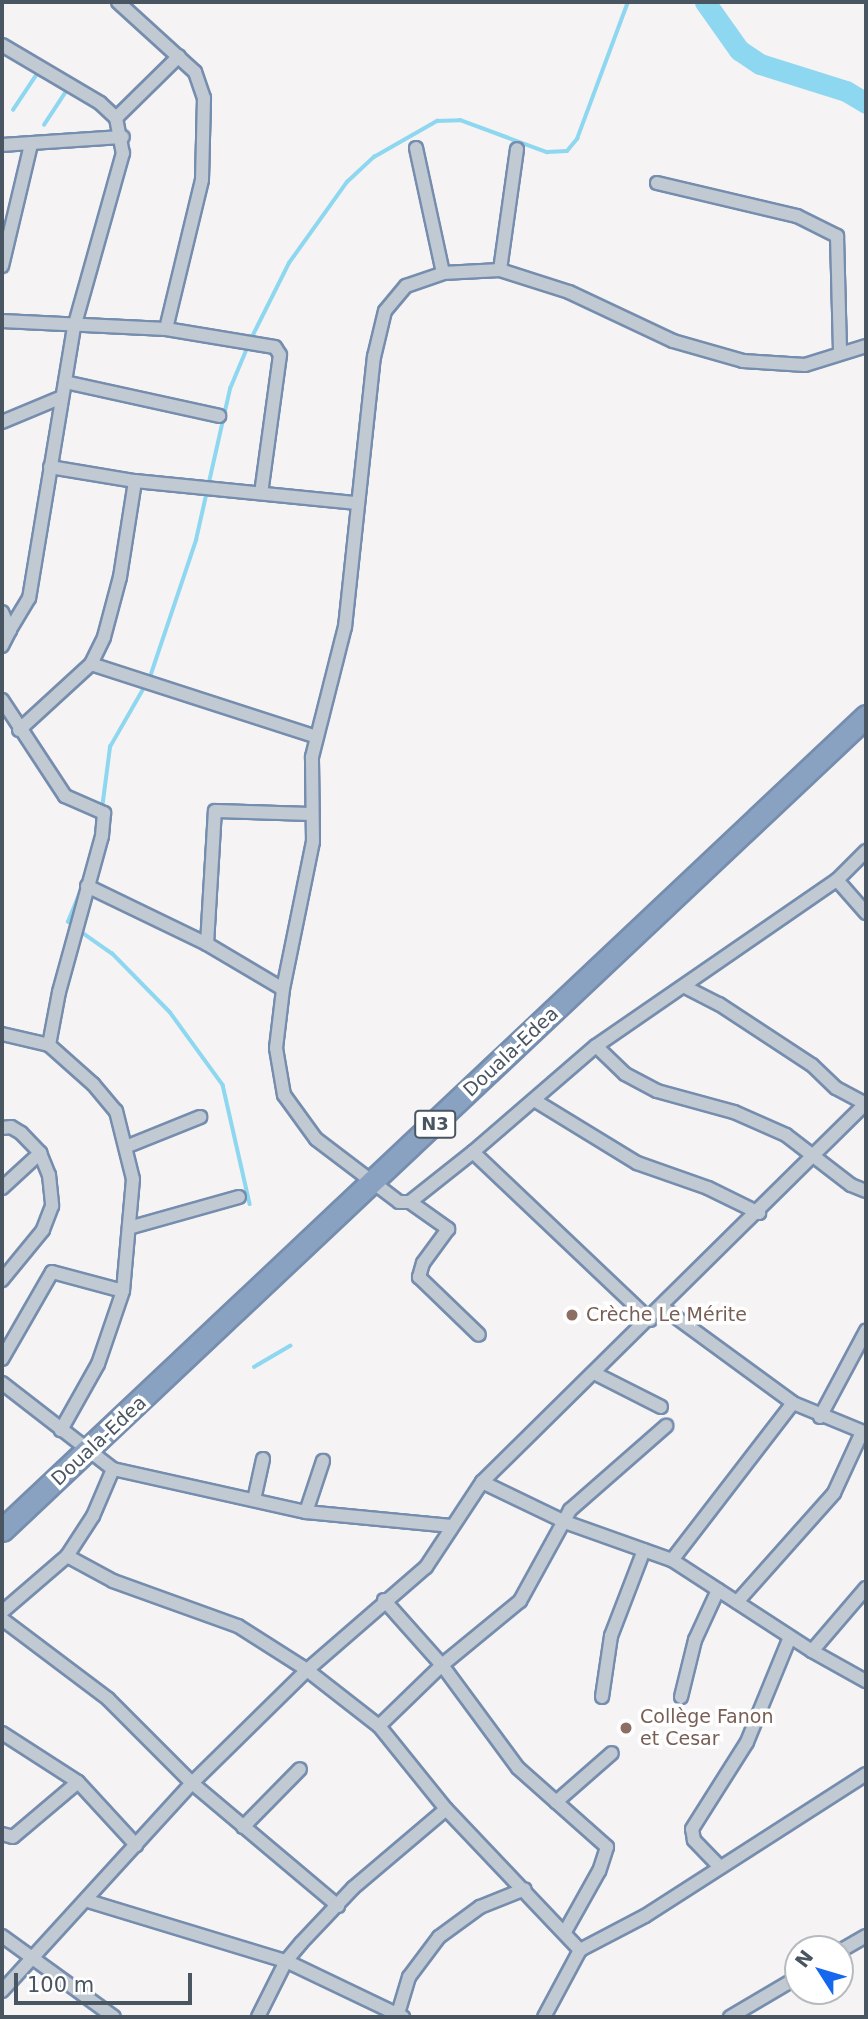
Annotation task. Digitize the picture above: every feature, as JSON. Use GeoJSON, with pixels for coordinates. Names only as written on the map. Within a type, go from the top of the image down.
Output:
{"type":"FeatureCollection","features":[{"type":"Feature","properties":{"kind":"highway","name":"Douala-Edea"},"geometry":{"type":"LineString","coordinates":[[2,1530],[89,1452],[866,716]]}},
{"type":"Feature","properties":{"kind":"street"},"geometry":{"type":"LineString","coordinates":[[118,2],[195,72],[204,98],[203,167],[166,329]]}},
{"type":"Feature","properties":{"kind":"street"},"geometry":{"type":"LineString","coordinates":[[2,45],[100,103],[116,118],[122,137],[111,206],[74,327],[29,598],[2,646]]}},
{"type":"Feature","properties":{"kind":"street"},"geometry":{"type":"LineString","coordinates":[[116,118],[180,56]]}},
{"type":"Feature","properties":{"kind":"street"},"geometry":{"type":"LineString","coordinates":[[2,145],[122,137]]}},
{"type":"Feature","properties":{"kind":"street"},"geometry":{"type":"LineString","coordinates":[[2,266],[31,144]]}},
{"type":"Feature","properties":{"kind":"street"},"geometry":{"type":"LineString","coordinates":[[416,148],[443,273]]}},
{"type":"Feature","properties":{"kind":"street"},"geometry":{"type":"LineString","coordinates":[[500,270],[517,149]]}},
{"type":"Feature","properties":{"kind":"street"},"geometry":{"type":"LineString","coordinates":[[657,183],[797,216],[837,236],[840,351]]}},
{"type":"Feature","properties":{"kind":"street"},"geometry":{"type":"LineString","coordinates":[[479,1335],[419,1277],[423,1263],[448,1229],[410,1202],[399,1202],[370,1184],[316,1139],[284,1095],[276,1048],[283,989],[313,842],[309,777],[317,737],[340,662],[368,398],[384,311],[406,286],[443,273],[500,270],[569,292],[705,352],[779,365],[804,365],[840,351],[866,346]]}},
{"type":"Feature","properties":{"kind":"street"},"geometry":{"type":"LineString","coordinates":[[2,321],[74,327],[106,323],[166,329],[268,344],[279,351],[261,493]]}},
{"type":"Feature","properties":{"kind":"street"},"geometry":{"type":"LineString","coordinates":[[65,382],[219,416]]}},
{"type":"Feature","properties":{"kind":"street"},"geometry":{"type":"LineString","coordinates":[[2,422],[62,397]]}},
{"type":"Feature","properties":{"kind":"street"},"geometry":{"type":"LineString","coordinates":[[50,467],[135,481],[357,503]]}},
{"type":"Feature","properties":{"kind":"street"},"geometry":{"type":"LineString","coordinates":[[19,730],[90,664],[104,636],[120,577],[135,481]]}},
{"type":"Feature","properties":{"kind":"street"},"geometry":{"type":"LineString","coordinates":[[2,612],[10,630]]}},
{"type":"Feature","properties":{"kind":"street"},"geometry":{"type":"LineString","coordinates":[[90,664],[317,737]]}},
{"type":"Feature","properties":{"kind":"street"},"geometry":{"type":"LineString","coordinates":[[2,700],[19,730],[65,796],[104,813],[102,836],[87,886],[49,1045]]}},
{"type":"Feature","properties":{"kind":"street"},"geometry":{"type":"LineString","coordinates":[[207,944],[215,810],[312,814]]}},
{"type":"Feature","properties":{"kind":"street"},"geometry":{"type":"LineString","coordinates":[[410,1202],[473,1152],[596,1046],[687,988],[707,968],[837,880],[866,851]]}},
{"type":"Feature","properties":{"kind":"street"},"geometry":{"type":"LineString","coordinates":[[837,880],[866,913]]}},
{"type":"Feature","properties":{"kind":"street"},"geometry":{"type":"LineString","coordinates":[[87,886],[207,944],[283,989]]}},
{"type":"Feature","properties":{"kind":"street"},"geometry":{"type":"LineString","coordinates":[[2,1991],[88,1900],[192,1783],[307,1670],[384,1600],[426,1567],[482,1482],[759,1213],[866,1104],[836,1088],[812,1065],[719,1004],[687,988]]}},
{"type":"Feature","properties":{"kind":"street"},"geometry":{"type":"LineString","coordinates":[[2,1034],[49,1045],[93,1084],[116,1111],[128,1146],[132,1227],[123,1291],[98,1364],[61,1430]]}},
{"type":"Feature","properties":{"kind":"street"},"geometry":{"type":"LineString","coordinates":[[596,1046],[625,1074],[657,1091],[734,1112],[814,1155],[851,1185],[866,1191]]}},
{"type":"Feature","properties":{"kind":"street"},"geometry":{"type":"LineString","coordinates":[[534,1100],[636,1164],[708,1188],[759,1213]]}},
{"type":"Feature","properties":{"kind":"street"},"geometry":{"type":"LineString","coordinates":[[128,1146],[200,1116]]}},
{"type":"Feature","properties":{"kind":"street"},"geometry":{"type":"LineString","coordinates":[[2,1128],[11,1127],[21,1133],[40,1153],[49,1175],[50,1217],[2,1280]]}},
{"type":"Feature","properties":{"kind":"street"},"geometry":{"type":"LineString","coordinates":[[473,1152],[650,1320]]}},
{"type":"Feature","properties":{"kind":"street"},"geometry":{"type":"LineString","coordinates":[[2,1188],[40,1153]]}},
{"type":"Feature","properties":{"kind":"street"},"geometry":{"type":"LineString","coordinates":[[132,1227],[239,1197]]}},
{"type":"Feature","properties":{"kind":"street"},"geometry":{"type":"LineString","coordinates":[[2,1359],[52,1272],[123,1291]]}},
{"type":"Feature","properties":{"kind":"street"},"geometry":{"type":"LineString","coordinates":[[662,1307],[793,1403],[820,1417],[864,1433],[834,1493],[737,1602]]}},
{"type":"Feature","properties":{"kind":"street"},"geometry":{"type":"LineString","coordinates":[[820,1417],[866,1331]]}},
{"type":"Feature","properties":{"kind":"street"},"geometry":{"type":"LineString","coordinates":[[594,1373],[660,1407]]}},
{"type":"Feature","properties":{"kind":"street"},"geometry":{"type":"LineString","coordinates":[[2,1383],[113,1469],[306,1512],[451,1526]]}},
{"type":"Feature","properties":{"kind":"street"},"geometry":{"type":"LineString","coordinates":[[672,1560],[793,1403]]}},
{"type":"Feature","properties":{"kind":"street"},"geometry":{"type":"LineString","coordinates":[[379,1726],[442,1665],[520,1601],[570,1510],[666,1426]]}},
{"type":"Feature","properties":{"kind":"street"},"geometry":{"type":"LineString","coordinates":[[254,1500],[263,1459]]}},
{"type":"Feature","properties":{"kind":"street"},"geometry":{"type":"LineString","coordinates":[[306,1512],[323,1461]]}},
{"type":"Feature","properties":{"kind":"street"},"geometry":{"type":"LineString","coordinates":[[2,1612],[67,1556],[93,1516],[113,1469]]}},
{"type":"Feature","properties":{"kind":"street"},"geometry":{"type":"LineString","coordinates":[[482,1482],[565,1521],[672,1560],[811,1651],[866,1681]]}},
{"type":"Feature","properties":{"kind":"street"},"geometry":{"type":"LineString","coordinates":[[602,1697],[611,1636],[644,1550]]}},
{"type":"Feature","properties":{"kind":"street"},"geometry":{"type":"LineString","coordinates":[[67,1556],[113,1581],[229,1621],[307,1670],[379,1726],[446,1809],[566,1930],[580,1950]]}},
{"type":"Feature","properties":{"kind":"street"},"geometry":{"type":"LineString","coordinates":[[811,1651],[866,1588]]}},
{"type":"Feature","properties":{"kind":"street"},"geometry":{"type":"LineString","coordinates":[[681,1697],[695,1640],[718,1590]]}},
{"type":"Feature","properties":{"kind":"street"},"geometry":{"type":"LineString","coordinates":[[384,1600],[442,1665],[507,1755],[607,1847],[599,1871],[566,1930]]}},
{"type":"Feature","properties":{"kind":"street"},"geometry":{"type":"LineString","coordinates":[[2,1619],[108,1699],[192,1783],[338,1906]]}},
{"type":"Feature","properties":{"kind":"street"},"geometry":{"type":"LineString","coordinates":[[718,1865],[694,1840],[692,1829],[747,1742],[790,1637]]}},
{"type":"Feature","properties":{"kind":"street"},"geometry":{"type":"LineString","coordinates":[[2,1733],[78,1782],[136,1845]]}},
{"type":"Feature","properties":{"kind":"street"},"geometry":{"type":"LineString","coordinates":[[556,1802],[612,1753]]}},
{"type":"Feature","properties":{"kind":"street"},"geometry":{"type":"LineString","coordinates":[[243,1827],[300,1769]]}},
{"type":"Feature","properties":{"kind":"street"},"geometry":{"type":"LineString","coordinates":[[544,2017],[580,1950],[645,1916],[718,1865],[866,1774]]}},
{"type":"Feature","properties":{"kind":"street"},"geometry":{"type":"LineString","coordinates":[[2,1834],[13,1837],[78,1782]]}},
{"type":"Feature","properties":{"kind":"street"},"geometry":{"type":"LineString","coordinates":[[258,2017],[286,1961],[338,1906],[446,1809]]}},
{"type":"Feature","properties":{"kind":"street"},"geometry":{"type":"LineString","coordinates":[[88,1900],[286,1961],[399,2017],[410,1977],[439,1937],[480,1907],[525,1889]]}},
{"type":"Feature","properties":{"kind":"street"},"geometry":{"type":"LineString","coordinates":[[2,1936],[114,2017]]}},
{"type":"Feature","properties":{"kind":"street"},"geometry":{"type":"LineString","coordinates":[[730,2017],[784,1985]]}},
{"type":"Feature","properties":{"kind":"waterway"},"geometry":{"type":"LineString","coordinates":[[251,339],[289,263],[347,182],[374,157],[437,121],[460,120],[547,152],[567,151],[577,139],[628,2]]}},
{"type":"Feature","properties":{"kind":"waterway"},"geometry":{"type":"LineString","coordinates":[[705,2],[739,50],[760,64],[846,91],[866,103]]}},
{"type":"Feature","properties":{"kind":"waterway"},"geometry":{"type":"LineString","coordinates":[[13,110],[37,74],[50,80]]}},
{"type":"Feature","properties":{"kind":"waterway"},"geometry":{"type":"LineString","coordinates":[[44,125],[67,90]]}},
{"type":"Feature","properties":{"kind":"waterway"},"geometry":{"type":"LineString","coordinates":[[149,680],[196,540],[230,389],[248,346]]}},
{"type":"Feature","properties":{"kind":"waterway"},"geometry":{"type":"LineString","coordinates":[[102,809],[110,747],[145,686]]}},
{"type":"Feature","properties":{"kind":"waterway"},"geometry":{"type":"LineString","coordinates":[[74,926],[68,922],[81,890]]}},
{"type":"Feature","properties":{"kind":"waterway"},"geometry":{"type":"LineString","coordinates":[[80,931],[112,953],[170,1012],[223,1085],[250,1204]]}},
{"type":"Feature","properties":{"kind":"waterway"},"geometry":{"type":"LineString","coordinates":[[254,1367],[290,1346]]}},
{"type":"Feature","properties":{"kind":"place","name":"Crèche Le Mérite"},"geometry":{"type":"Point","coordinates":[572,1315]}},
{"type":"Feature","properties":{"kind":"place","name":"Collège Fanon et Cesar"},"geometry":{"type":"Point","coordinates":[626,1728]}}]}
